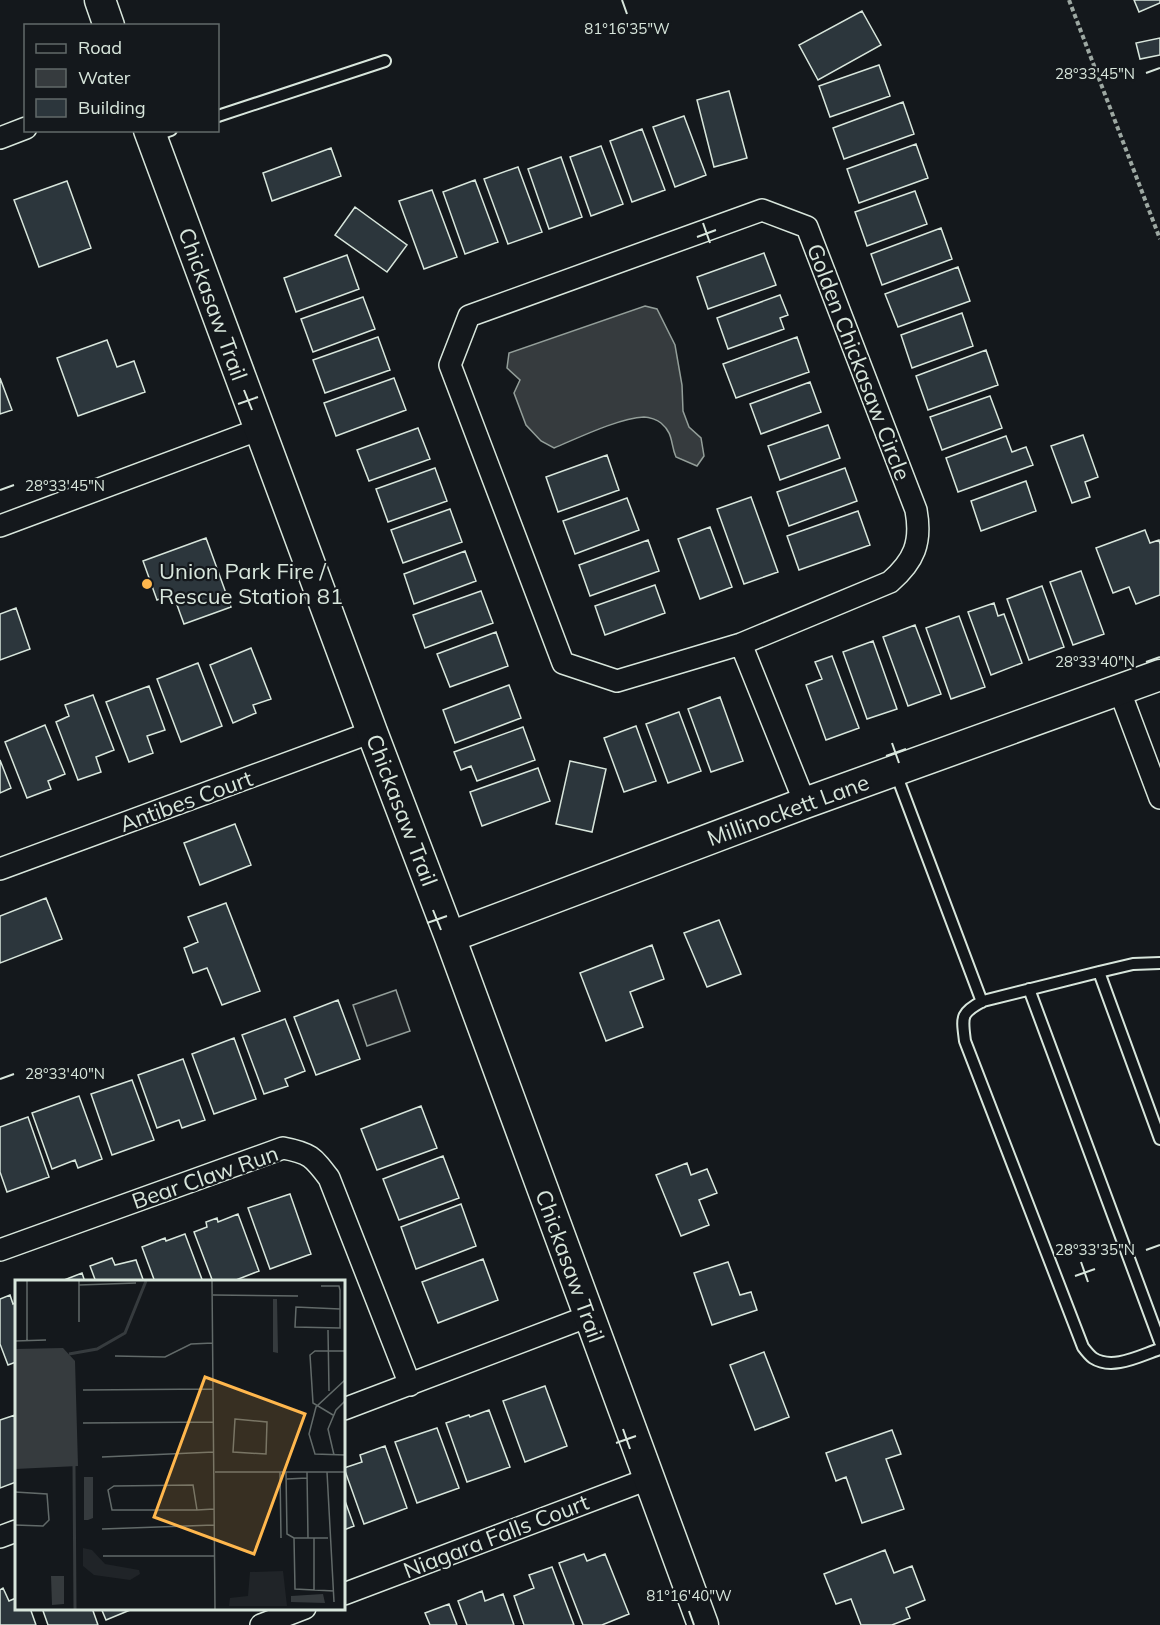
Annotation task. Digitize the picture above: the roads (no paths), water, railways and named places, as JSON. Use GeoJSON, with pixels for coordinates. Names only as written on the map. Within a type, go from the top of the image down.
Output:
{"type":"FeatureCollection","features":[{"type":"Feature","properties":{"kind":"street"},"geometry":{"type":"LineString","coordinates":[[100,0],[108,24]]}},
{"type":"Feature","properties":{"kind":"street"},"geometry":{"type":"LineString","coordinates":[[0,138],[24,130]]}},
{"type":"Feature","properties":{"kind":"street","name":"Chickasaw Trail"},"geometry":{"type":"LineString","coordinates":[[157,133],[260,429],[450,936],[703,1625]]}},
{"type":"Feature","properties":{"kind":"street","name":"Golden Chickasaw Circle"},"geometry":{"type":"LineString","coordinates":[[762,210],[807,227],[916,510],[918,538],[909,562],[890,582],[741,644],[617,681],[563,663],[450,365],[469,316],[762,210]]}},
{"type":"Feature","properties":{"kind":"street"},"geometry":{"type":"LineString","coordinates":[[0,526],[260,429]]}},
{"type":"Feature","properties":{"kind":"street"},"geometry":{"type":"LineString","coordinates":[[741,644],[805,803]]}},
{"type":"Feature","properties":{"kind":"street","name":"Millinockett Lane"},"geometry":{"type":"LineString","coordinates":[[450,936],[805,803],[1160,675]]}},
{"type":"Feature","properties":{"kind":"street"},"geometry":{"type":"LineString","coordinates":[[1119,689],[1160,798]]}},
{"type":"Feature","properties":{"kind":"street","name":"Antibes Court"},"geometry":{"type":"LineString","coordinates":[[0,869],[372,732]]}},
{"type":"Feature","properties":{"kind":"street","name":"Bear Claw Run"},"geometry":{"type":"LineString","coordinates":[[0,1250],[283,1148],[300,1151],[314,1158],[329,1178],[410,1385]]}},
{"type":"Feature","properties":{"kind":"street"},"geometry":{"type":"LineString","coordinates":[[345,1409],[589,1316]]}},
{"type":"Feature","properties":{"kind":"street","name":"Niagara Falls Court"},"geometry":{"type":"LineString","coordinates":[[345,1594],[648,1479]]}},
{"type":"Feature","properties":{"kind":"street"},"geometry":{"type":"LineString","coordinates":[[0,1537],[15,1531]]}},
{"type":"Feature","properties":{"kind":"street"},"geometry":{"type":"LineString","coordinates":[[261,1625],[300,1610]]}},
{"type":"Feature","properties":{"kind":"lane"},"geometry":{"type":"LineString","coordinates":[[219,116],[385,61]]}},
{"type":"Feature","properties":{"kind":"lane"},"geometry":{"type":"LineString","coordinates":[[895,771],[982,1002]]}},
{"type":"Feature","properties":{"kind":"lane"},"geometry":{"type":"LineString","coordinates":[[1160,963],[1133,964],[982,1002],[969,1009],[963,1022],[965,1041],[1083,1347],[1093,1358],[1105,1363],[1123,1362],[1160,1349]]}},
{"type":"Feature","properties":{"kind":"lane"},"geometry":{"type":"LineString","coordinates":[[1099,972],[1160,1139]]}},
{"type":"Feature","properties":{"kind":"lane"},"geometry":{"type":"LineString","coordinates":[[1029,989],[1160,1342]]}},
{"type":"Feature","properties":{"kind":"water"},"geometry":{"type":"Polygon","coordinates":[[[645,306],[657,309],[675,345],[682,385],[683,411],[689,427],[701,438],[704,456],[697,466],[676,457],[670,435],[665,427],[658,421],[646,417],[611,425],[554,448],[541,441],[526,425],[514,393],[520,380],[507,368],[509,353],[645,306]]]}},
{"type":"Feature","properties":{"kind":"place","name":"Union Park Fire / Rescue Station 81"},"geometry":{"type":"Point","coordinates":[147,584]}}]}
